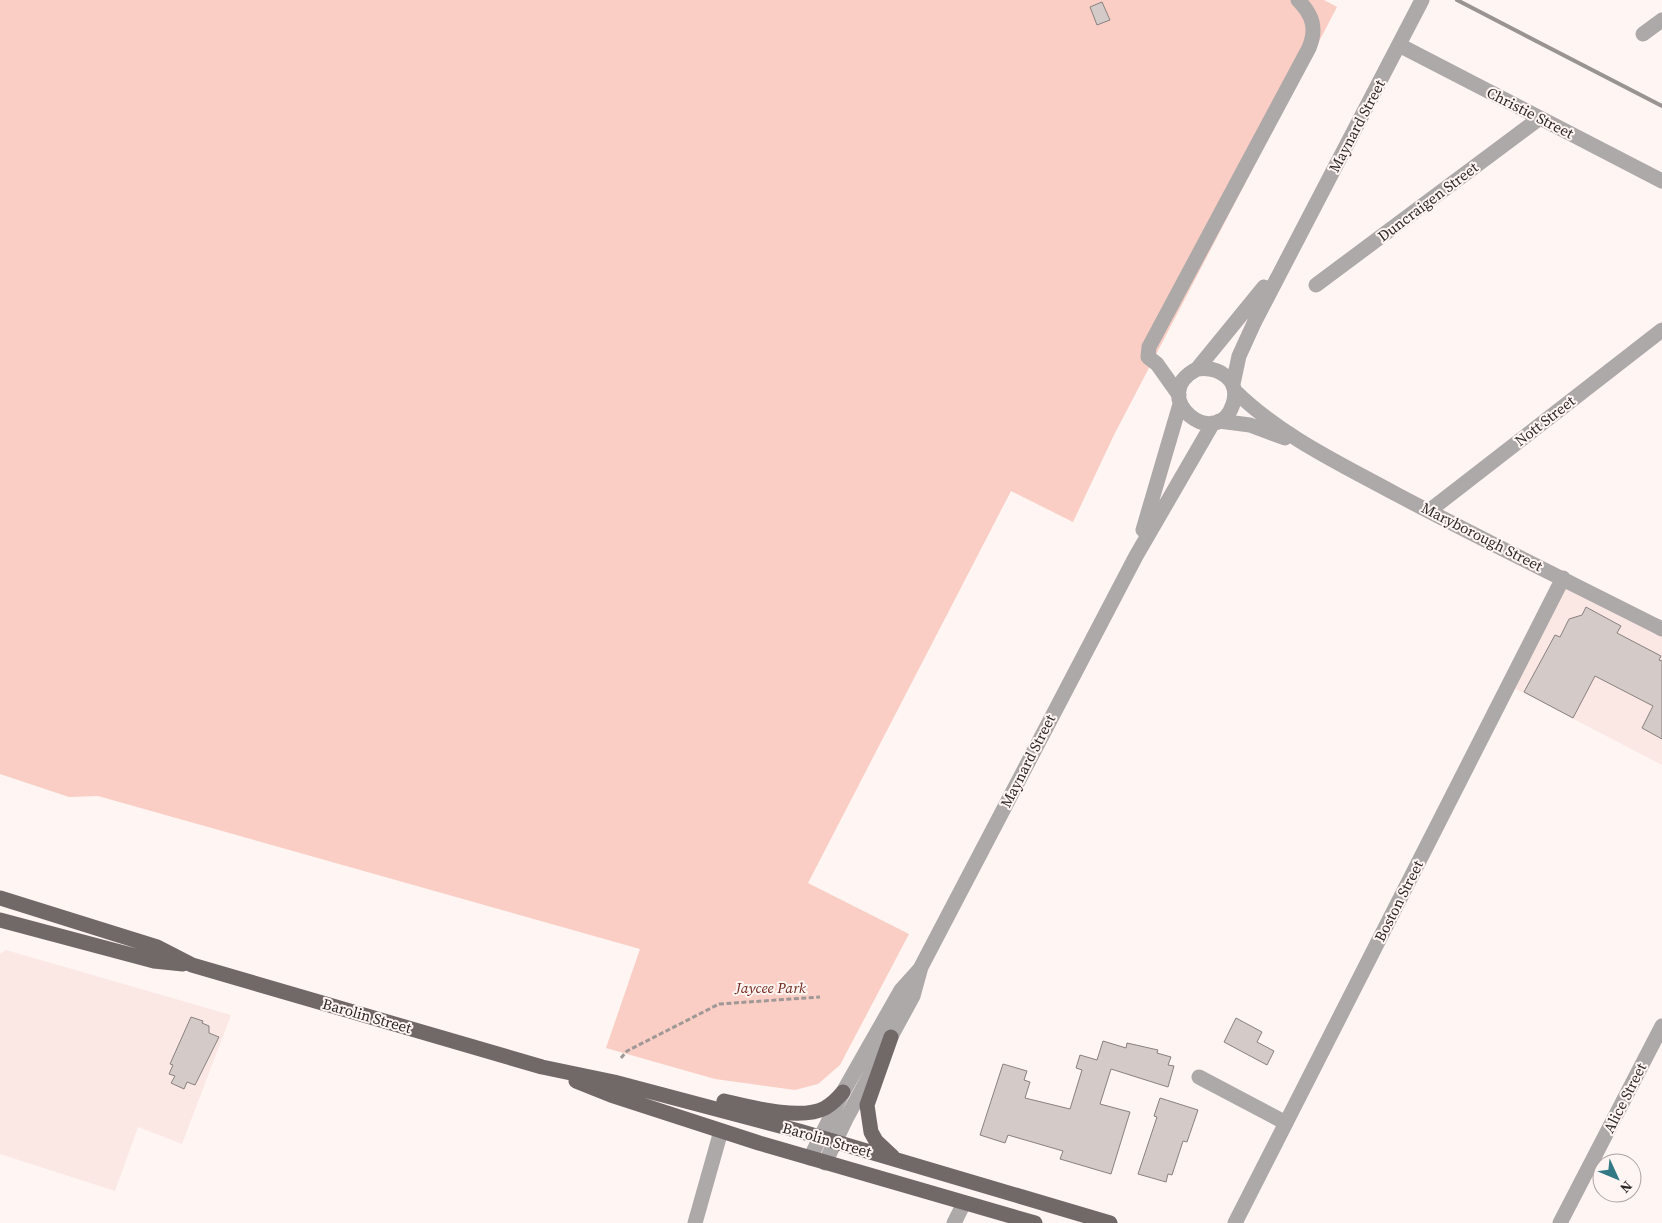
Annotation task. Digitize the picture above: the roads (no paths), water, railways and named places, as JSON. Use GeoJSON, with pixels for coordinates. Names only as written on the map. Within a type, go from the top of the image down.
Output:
{"type":"FeatureCollection","features":[{"type":"Feature","properties":{"kind":"main road","name":"Barolin Street"},"geometry":{"type":"LineString","coordinates":[[0,898],[157,947],[192,965]]}},
{"type":"Feature","properties":{"kind":"main road","name":"Barolin Street"},"geometry":{"type":"LineString","coordinates":[[0,920],[154,961],[192,965],[542,1067],[651,1092],[820,1137],[1110,1223]]}},
{"type":"Feature","properties":{"kind":"main road"},"geometry":{"type":"LineString","coordinates":[[891,1037],[869,1096],[867,1114],[871,1132],[876,1141],[895,1159]]}},
{"type":"Feature","properties":{"kind":"main road","name":"Barolin Street"},"geometry":{"type":"LineString","coordinates":[[542,1067],[610,1095],[721,1131],[1035,1223]]}},
{"type":"Feature","properties":{"kind":"main road"},"geometry":{"type":"LineString","coordinates":[[651,1092],[706,1097],[786,1112],[817,1111],[825,1108],[843,1092]]}},
{"type":"Feature","properties":{"kind":"street"},"geometry":{"type":"LineString","coordinates":[[1157,364],[1194,371],[1208,368],[1218,370],[1227,376],[1234,388],[1232,408],[1216,422],[1203,423],[1193,420],[1185,414],[1180,400],[1157,364],[1148,357],[1148,346],[1314,37],[1314,26],[1310,16],[1298,0]]}},
{"type":"Feature","properties":{"kind":"street","name":"Maynard Street"},"geometry":{"type":"LineString","coordinates":[[1234,388],[1238,356],[1290,252],[1422,0]]}},
{"type":"Feature","properties":{"kind":"street"},"geometry":{"type":"LineString","coordinates":[[1643,34],[1662,20]]}},
{"type":"Feature","properties":{"kind":"street","name":"Christie Street"},"geometry":{"type":"LineString","coordinates":[[1399,45],[1662,181]]}},
{"type":"Feature","properties":{"kind":"street","name":"Duncraigen Street"},"geometry":{"type":"LineString","coordinates":[[1316,285],[1540,118]]}},
{"type":"Feature","properties":{"kind":"street","name":"Maynard Street"},"geometry":{"type":"LineString","coordinates":[[1194,371],[1248,309],[1290,252]]}},
{"type":"Feature","properties":{"kind":"street","name":"Nott Street"},"geometry":{"type":"LineString","coordinates":[[1429,511],[1662,330]]}},
{"type":"Feature","properties":{"kind":"street"},"geometry":{"type":"LineString","coordinates":[[1180,400],[1183,382],[1194,371]]}},
{"type":"Feature","properties":{"kind":"street","name":"Maryborough Street"},"geometry":{"type":"LineString","coordinates":[[1234,388],[1257,411],[1303,444],[1429,511],[1662,629]]}},
{"type":"Feature","properties":{"kind":"street","name":"Maynard Street"},"geometry":{"type":"LineString","coordinates":[[1136,556],[1180,400]]}},
{"type":"Feature","properties":{"kind":"street","name":"Maynard Street"},"geometry":{"type":"LineString","coordinates":[[825,1163],[913,996],[921,967],[1136,556],[1216,422]]}},
{"type":"Feature","properties":{"kind":"street","name":"Maryborough Street"},"geometry":{"type":"LineString","coordinates":[[1216,422],[1250,425],[1303,444]]}},
{"type":"Feature","properties":{"kind":"street","name":"Boston Street"},"geometry":{"type":"LineString","coordinates":[[1235,1223],[1563,578]]}},
{"type":"Feature","properties":{"kind":"street","name":"Maynard Street"},"geometry":{"type":"LineString","coordinates":[[810,1158],[843,1092],[901,990],[921,967]]}},
{"type":"Feature","properties":{"kind":"street","name":"Alice Street"},"geometry":{"type":"LineString","coordinates":[[1560,1223],[1662,1026]]}},
{"type":"Feature","properties":{"kind":"street"},"geometry":{"type":"LineString","coordinates":[[1199,1078],[1286,1123]]}},
{"type":"Feature","properties":{"kind":"street"},"geometry":{"type":"LineString","coordinates":[[695,1223],[721,1131]]}},
{"type":"Feature","properties":{"kind":"street"},"geometry":{"type":"LineString","coordinates":[[954,1223],[964,1203]]}},
{"type":"Feature","properties":{"kind":"railway"},"geometry":{"type":"LineString","coordinates":[[1457,0],[1662,106]]}},
{"type":"Feature","properties":{"kind":"park label","name":"Jaycee Park"},"geometry":{"type":"Point","coordinates":[771,988]}}]}
